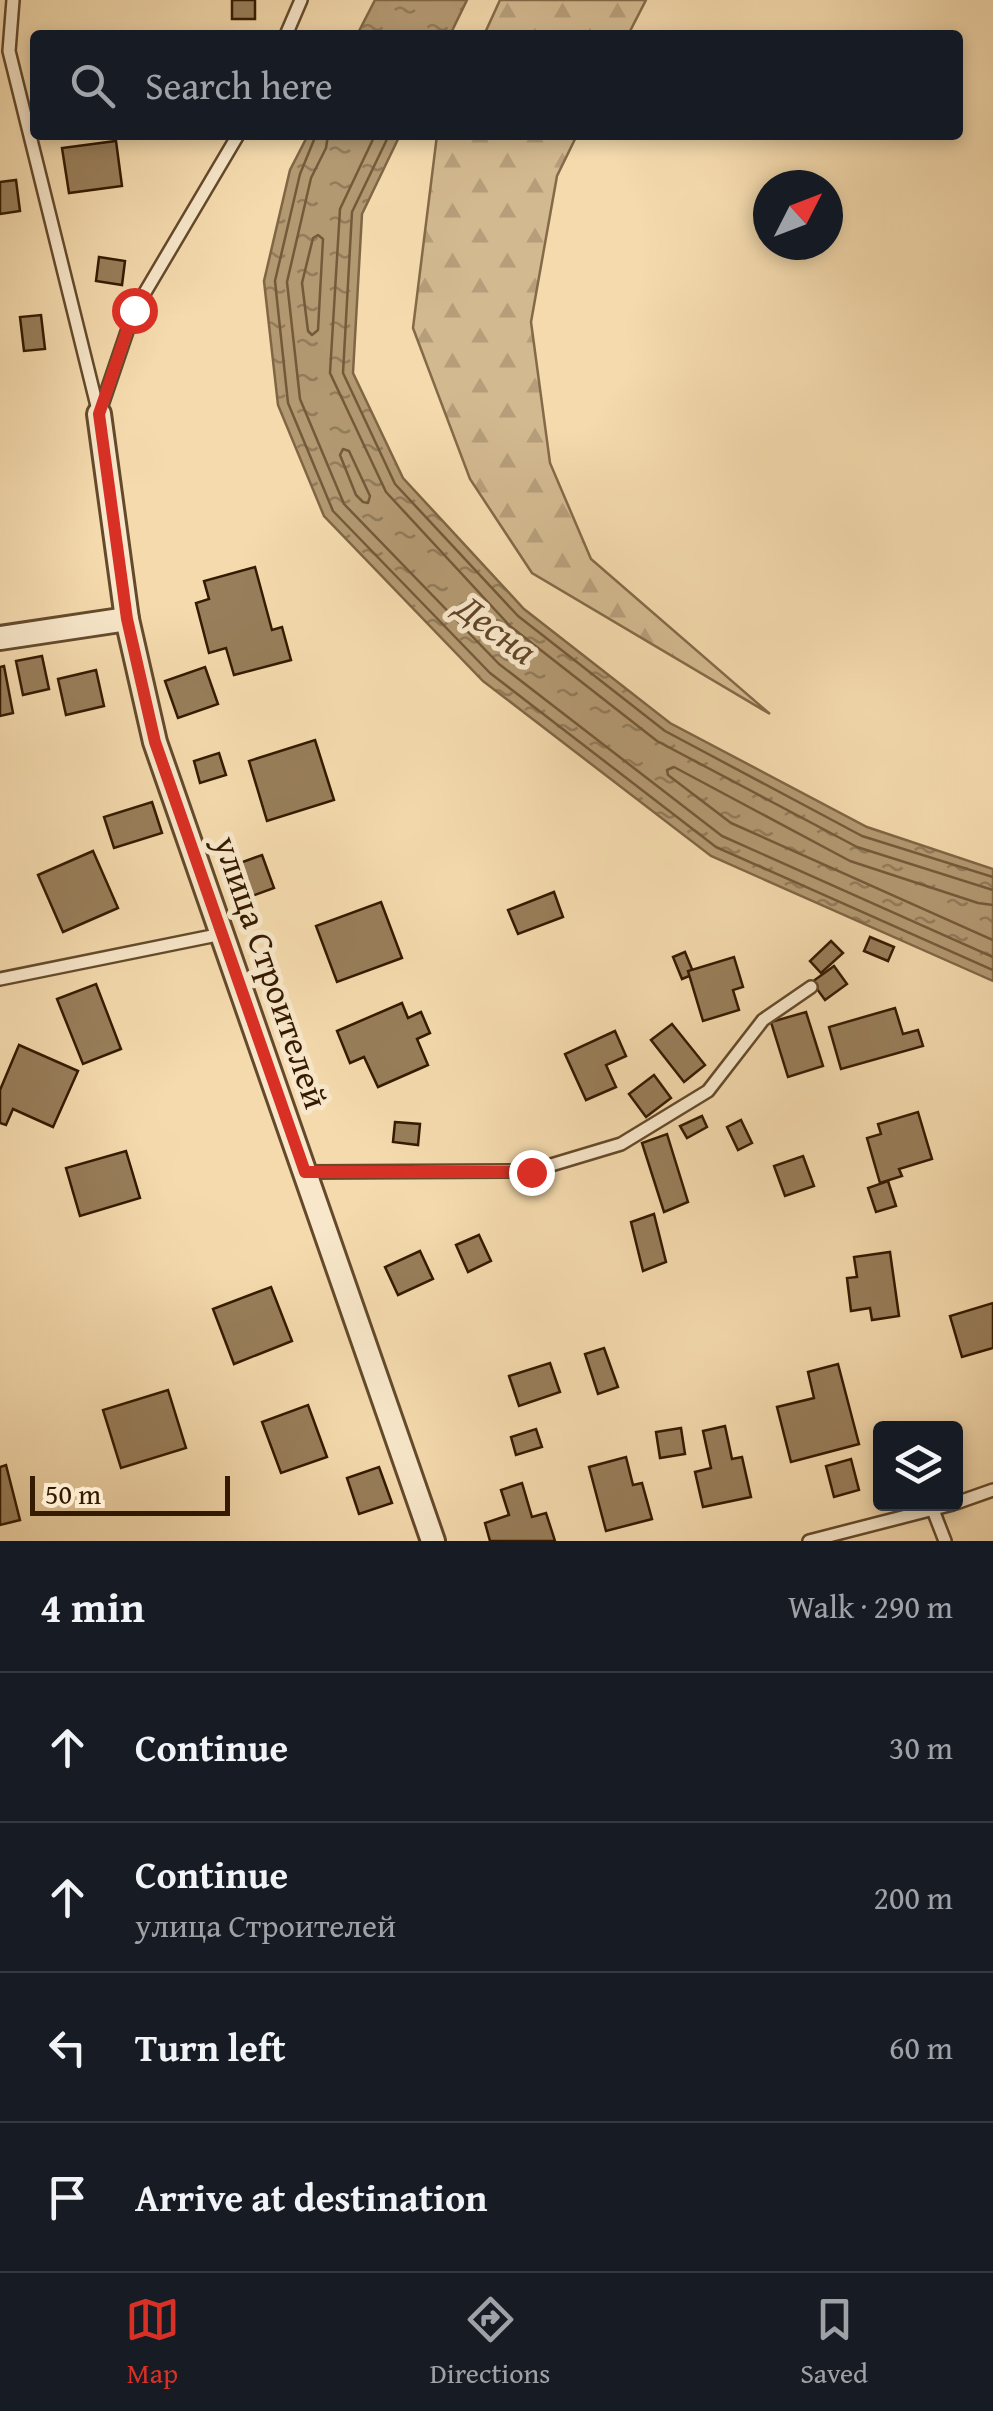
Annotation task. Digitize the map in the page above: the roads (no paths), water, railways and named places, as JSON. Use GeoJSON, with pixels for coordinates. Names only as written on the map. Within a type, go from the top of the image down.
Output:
{"type":"FeatureCollection","features":[{"type":"Feature","properties":{"kind":"street","name":"улица Строителей"},"geometry":{"type":"LineString","coordinates":[[99,414],[127,619],[155,742],[432,1541]]}},
{"type":"Feature","properties":{"kind":"street"},"geometry":{"type":"LineString","coordinates":[[0,638],[127,619]]}},
{"type":"Feature","properties":{"kind":"lane"},"geometry":{"type":"LineString","coordinates":[[13,0],[9,50],[30,135]]}},
{"type":"Feature","properties":{"kind":"lane"},"geometry":{"type":"LineString","coordinates":[[288,30],[301,0]]}},
{"type":"Feature","properties":{"kind":"lane"},"geometry":{"type":"LineString","coordinates":[[31,140],[99,414]]}},
{"type":"Feature","properties":{"kind":"lane"},"geometry":{"type":"LineString","coordinates":[[99,414],[134,310],[235,140]]}},
{"type":"Feature","properties":{"kind":"lane"},"geometry":{"type":"LineString","coordinates":[[0,979],[222,934]]}},
{"type":"Feature","properties":{"kind":"lane"},"geometry":{"type":"LineString","coordinates":[[305,1172],[531,1172],[621,1144],[708,1091],[763,1020],[811,987]]}},
{"type":"Feature","properties":{"kind":"lane"},"geometry":{"type":"LineString","coordinates":[[963,1500],[993,1490]]}},
{"type":"Feature","properties":{"kind":"lane"},"geometry":{"type":"LineString","coordinates":[[809,1541],[929,1511]]}},
{"type":"Feature","properties":{"kind":"lane"},"geometry":{"type":"LineString","coordinates":[[933,1511],[945,1541]]}},
{"type":"Feature","properties":{"kind":"water"},"geometry":{"type":"Polygon","coordinates":[[[375,0],[467,0],[452,30],[360,30],[375,0]]]}},
{"type":"Feature","properties":{"kind":"water","name":"Десна"},"geometry":{"type":"Polygon","coordinates":[[[305,140],[398,140],[362,214],[353,373],[403,478],[524,609],[670,723],[867,827],[993,869],[993,981],[711,856],[483,681],[324,516],[278,405],[264,281],[290,170],[305,140]]]}}]}
